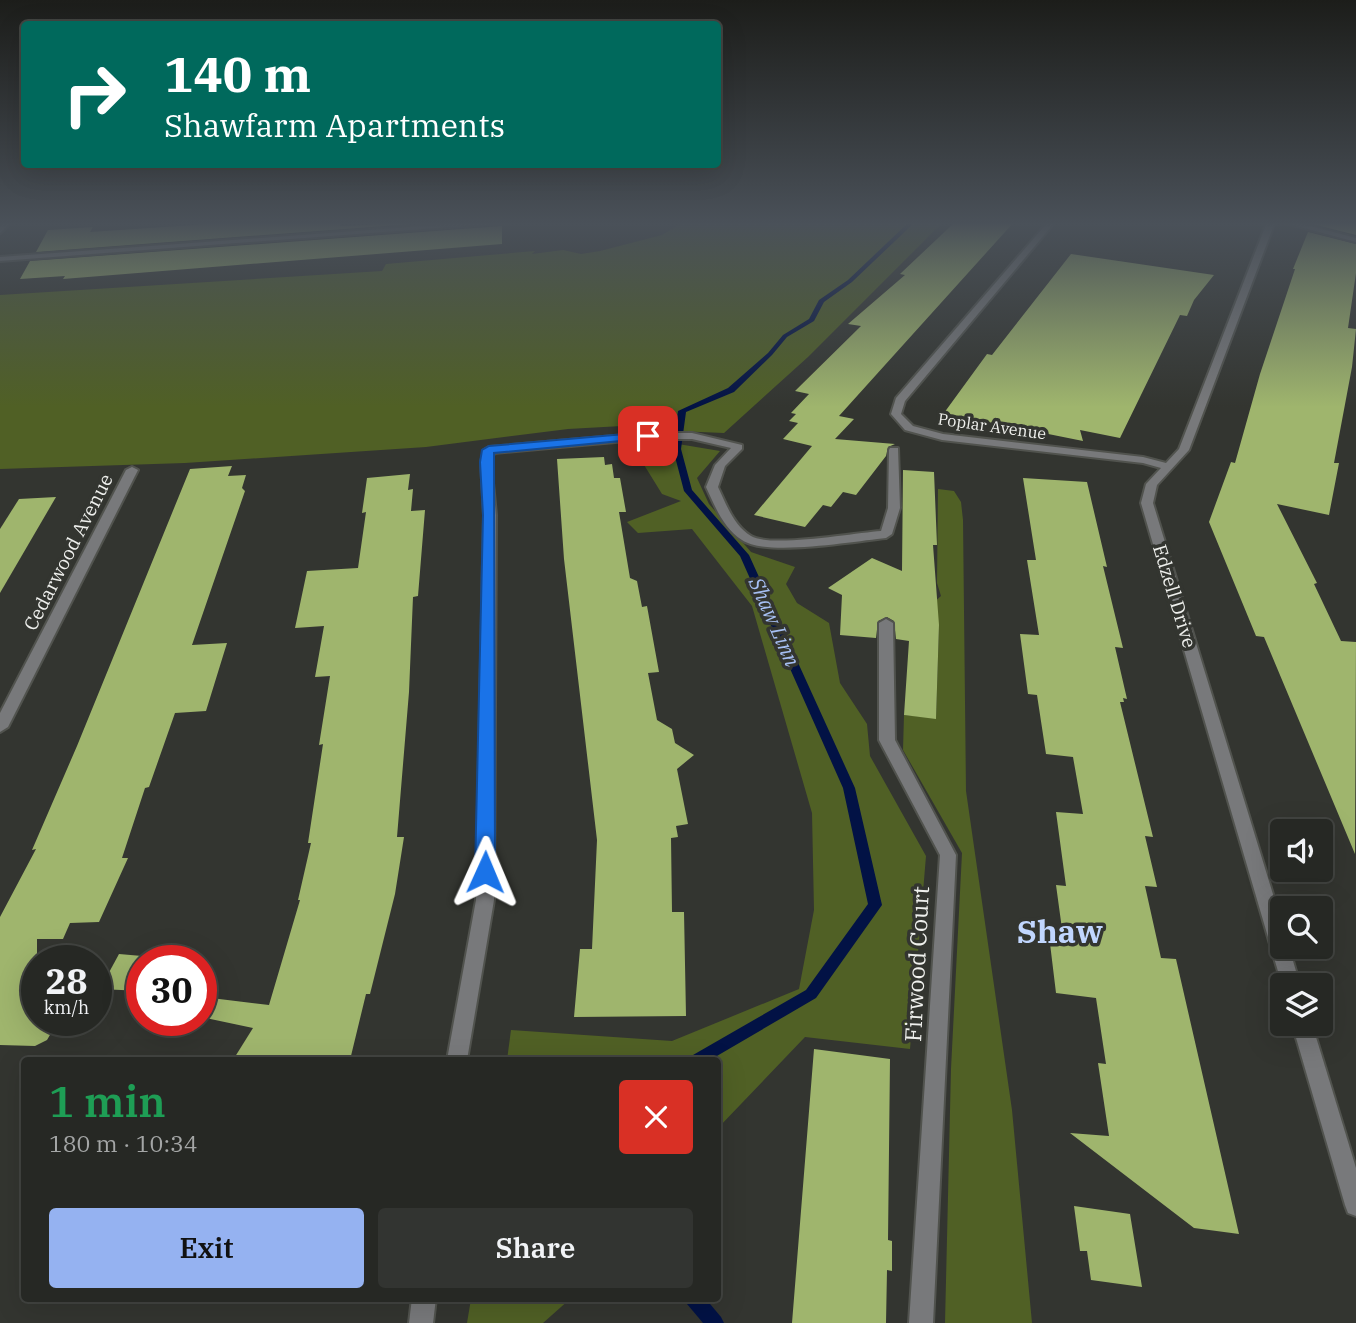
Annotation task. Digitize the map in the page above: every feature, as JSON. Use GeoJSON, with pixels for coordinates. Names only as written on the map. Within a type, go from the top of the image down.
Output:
{"type":"FeatureCollection","features":[{"type":"Feature","properties":{"kind":"street","name":"Poplar Avenue"},"geometry":{"type":"LineString","coordinates":[[999,284],[900,400],[896,414],[909,428],[942,437],[1143,460],[1170,467]]}},
{"type":"Feature","properties":{"kind":"street","name":"Edzell Drive"},"geometry":{"type":"LineString","coordinates":[[1247,284],[1184,450],[1152,484],[1147,503],[1287,973]]}},
{"type":"Feature","properties":{"kind":"street"},"geometry":{"type":"LineString","coordinates":[[458,1057],[485,900],[490,515],[486,462],[489,450],[648,436],[692,436],[738,447],[720,465],[712,487],[727,519],[747,539],[773,545],[886,534],[894,508],[894,450]]}},
{"type":"Feature","properties":{"kind":"street","name":"Cedarwood Avenue"},"geometry":{"type":"LineString","coordinates":[[0,727],[132,470]]}},
{"type":"Feature","properties":{"kind":"street","name":"Firwood Court"},"geometry":{"type":"LineString","coordinates":[[887,622],[887,740],[948,855],[921,1323]]}},
{"type":"Feature","properties":{"kind":"street"},"geometry":{"type":"LineString","coordinates":[[1306,1036],[1356,1205]]}},
{"type":"Feature","properties":{"kind":"street"},"geometry":{"type":"LineString","coordinates":[[421,1323],[424,1302]]}},
{"type":"Feature","properties":{"kind":"green space"},"geometry":{"type":"Polygon","coordinates":[[[179,284],[881,284],[808,357],[724,433],[652,430],[640,425],[568,429],[426,447],[185,463],[0,469],[0,295],[179,284]]]}},
{"type":"Feature","properties":{"kind":"green space"},"geometry":{"type":"Polygon","coordinates":[[[666,442],[720,451],[697,478],[709,504],[751,552],[795,567],[786,584],[797,603],[829,623],[840,683],[867,724],[870,756],[926,856],[910,1049],[805,1037],[721,1125],[721,1057],[507,1057],[511,1030],[672,1041],[799,989],[814,910],[812,813],[752,606],[692,529],[638,533],[627,522],[681,501],[662,494],[633,447],[666,442]]]}},
{"type":"Feature","properties":{"kind":"green space"},"geometry":{"type":"Polygon","coordinates":[[[938,489],[954,491],[961,502],[966,791],[1012,1110],[1032,1323],[945,1323],[951,1069],[962,853],[903,750],[904,715],[936,718],[939,625],[911,622],[941,596],[937,583],[938,489]]]}},
{"type":"Feature","properties":{"kind":"green space"},"geometry":{"type":"Polygon","coordinates":[[[470,1302],[567,1302],[543,1323],[467,1323],[470,1302]]]}},
{"type":"Feature","properties":{"kind":"building"},"geometry":{"type":"Polygon","coordinates":[[[895,284],[958,284],[839,416],[854,419],[835,439],[895,444],[888,447],[886,456],[856,495],[843,492],[831,507],[823,505],[805,527],[754,515],[812,446],[783,439],[798,423],[789,421],[796,414],[791,413],[809,394],[795,391],[861,326],[848,324],[895,284]]]}},
{"type":"Feature","properties":{"kind":"building"},"geometry":{"type":"Polygon","coordinates":[[[1048,284],[1207,284],[1194,300],[1187,316],[1180,315],[1120,438],[1080,430],[1083,441],[944,413],[987,354],[992,355],[1048,284]]]}},
{"type":"Feature","properties":{"kind":"building"},"geometry":{"type":"Polygon","coordinates":[[[1290,284],[1354,284],[1348,328],[1356,329],[1352,367],[1334,463],[1339,463],[1329,515],[1277,504],[1317,583],[1314,584],[1341,641],[1356,642],[1355,854],[1264,637],[1256,636],[1209,522],[1231,462],[1235,463],[1260,374],[1290,284]]]}},
{"type":"Feature","properties":{"kind":"building"},"geometry":{"type":"Polygon","coordinates":[[[604,457],[605,465],[612,464],[614,478],[620,478],[626,512],[619,512],[630,578],[637,581],[642,607],[647,606],[659,672],[648,673],[657,720],[672,729],[675,743],[694,755],[677,769],[688,824],[676,826],[678,837],[671,838],[672,912],[684,912],[686,1016],[574,1017],[580,949],[592,949],[597,840],[564,559],[557,459],[604,457]]]}},
{"type":"Feature","properties":{"kind":"building"},"geometry":{"type":"Polygon","coordinates":[[[232,466],[228,476],[246,475],[242,488],[245,491],[192,645],[227,643],[206,711],[175,713],[149,787],[145,788],[122,858],[128,858],[99,922],[70,923],[63,939],[37,939],[37,945],[21,945],[21,1036],[49,1036],[47,1040],[35,1046],[0,1045],[0,917],[36,849],[32,850],[190,469],[232,466]]]}},
{"type":"Feature","properties":{"kind":"building"},"geometry":{"type":"Polygon","coordinates":[[[903,470],[934,472],[937,545],[933,545],[939,625],[936,719],[904,715],[909,641],[896,639],[894,621],[887,617],[878,621],[876,638],[840,635],[842,595],[828,588],[872,558],[902,571],[903,470]]]}},
{"type":"Feature","properties":{"kind":"building"},"geometry":{"type":"Polygon","coordinates":[[[410,474],[408,490],[413,489],[411,511],[425,510],[418,596],[413,597],[409,692],[397,837],[404,837],[395,894],[351,1057],[235,1057],[253,1028],[217,1020],[217,999],[269,1005],[300,900],[311,843],[308,843],[323,744],[319,745],[330,676],[315,677],[324,626],[295,628],[307,571],[358,568],[366,512],[362,513],[367,478],[410,474]]]}},
{"type":"Feature","properties":{"kind":"building"},"geometry":{"type":"Polygon","coordinates":[[[1023,478],[1087,482],[1107,567],[1103,566],[1123,648],[1115,647],[1127,699],[1123,698],[1124,702],[1120,702],[1153,837],[1145,836],[1157,887],[1145,886],[1161,958],[1176,959],[1239,1234],[1194,1228],[1070,1133],[1109,1136],[1098,1063],[1106,1064],[1096,998],[1056,993],[1048,927],[1062,929],[1056,885],[1066,886],[1056,812],[1083,814],[1073,757],[1046,754],[1037,695],[1028,694],[1020,634],[1039,635],[1027,560],[1036,560],[1023,478]]]}},
{"type":"Feature","properties":{"kind":"building"},"geometry":{"type":"Polygon","coordinates":[[[56,497],[0,593],[0,529],[19,499],[56,497]]]}},
{"type":"Feature","properties":{"kind":"building"},"geometry":{"type":"Polygon","coordinates":[[[119,954],[126,955],[126,990],[112,990],[112,967],[119,954]]]}},
{"type":"Feature","properties":{"kind":"building"},"geometry":{"type":"Polygon","coordinates":[[[814,1049],[890,1059],[888,1240],[892,1241],[892,1271],[887,1270],[886,1323],[792,1323],[814,1049]]]}},
{"type":"Feature","properties":{"kind":"building"},"geometry":{"type":"Polygon","coordinates":[[[1074,1206],[1130,1214],[1142,1287],[1091,1280],[1087,1251],[1080,1251],[1074,1206]]]}},
{"type":"Feature","properties":{"kind":"waterway","name":"Shaw Linn"},"geometry":{"type":"LineString","coordinates":[[703,1057],[811,994],[875,905],[849,788],[744,555],[688,491],[677,449],[682,411],[731,390],[770,354],[785,336],[812,320],[821,301],[846,284]]}},
{"type":"Feature","properties":{"kind":"waterway","name":"Shaw Linn"},"geometry":{"type":"LineString","coordinates":[[697,1302],[715,1323]]}},
{"type":"Feature","properties":{"kind":"district","name":"Shaw"},"geometry":{"type":"Point","coordinates":[1060,932]}},
{"type":"Feature","properties":{"kind":"route"},"geometry":{"type":"LineString","coordinates":[[485,872],[490,515],[486,462],[489,450],[648,436]]}}]}
